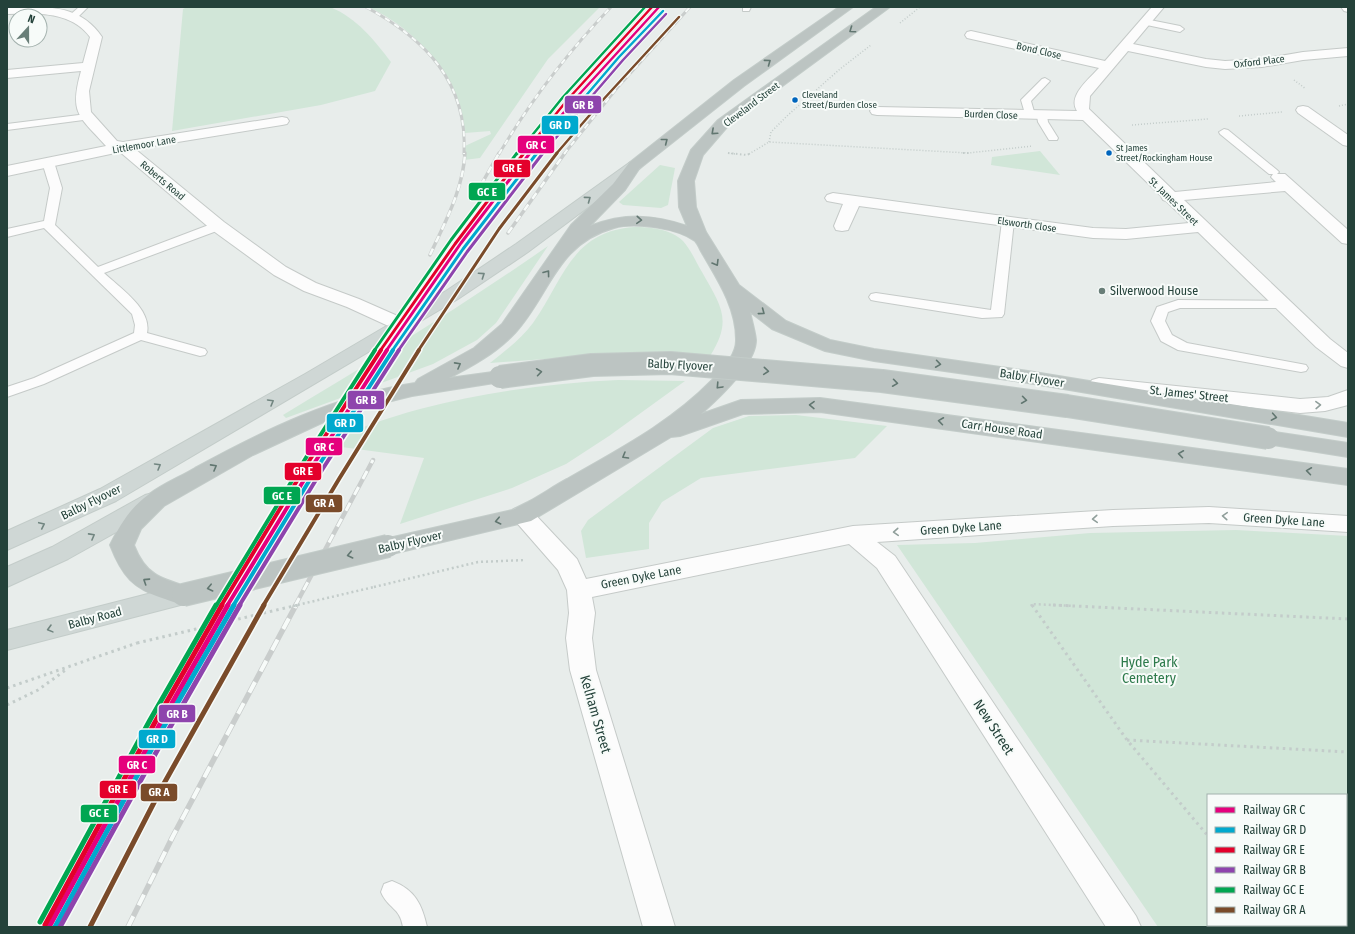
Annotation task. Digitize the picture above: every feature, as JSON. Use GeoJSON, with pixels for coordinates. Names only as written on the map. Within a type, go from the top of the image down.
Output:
{"type":"FeatureCollection","features":[{"type":"Feature","properties":{"kind":"highway","name":"Cleveland Street"},"geometry":{"type":"LineString","coordinates":[[565,248],[577,229],[619,187],[634,166],[739,83],[847,7]]}},
{"type":"Feature","properties":{"kind":"highway","name":"Cleveland Street"},"geometry":{"type":"LineString","coordinates":[[701,238],[689,214],[684,192],[687,174],[703,144],[723,123],[884,7]]}},
{"type":"Feature","properties":{"kind":"highway","name":"Balby Flyover"},"geometry":{"type":"LineString","coordinates":[[412,390],[476,356],[496,341],[509,328],[526,305],[535,287],[565,248],[593,229],[611,222],[629,220],[665,223],[681,228],[701,238],[731,288],[742,315],[746,341],[742,357],[719,387],[659,436],[522,515],[182,595],[159,589],[141,578],[127,560],[122,545],[132,524],[156,500],[244,450],[319,416],[370,400],[412,390],[592,365],[670,363],[882,381],[1067,406],[1348,450]]}},
{"type":"Feature","properties":{"kind":"highway","name":"Balby Flyover"},"geometry":{"type":"LineString","coordinates":[[731,288],[779,325],[825,345],[874,355],[1028,377],[1348,430]]}},
{"type":"Feature","properties":{"kind":"highway","name":"Carr House Road"},"geometry":{"type":"LineString","coordinates":[[659,436],[741,407],[781,404],[820,405],[1348,477]]}},
{"type":"Feature","properties":{"kind":"main road","name":"Cleveland Street"},"geometry":{"type":"LineString","coordinates":[[402,325],[452,295],[522,248],[634,166]]}},
{"type":"Feature","properties":{"kind":"main road","name":"Balby Flyover"},"geometry":{"type":"LineString","coordinates":[[7,541],[108,495],[402,325]]}},
{"type":"Feature","properties":{"kind":"main road","name":"Balby Flyover"},"geometry":{"type":"LineString","coordinates":[[7,578],[60,554],[156,500]]}},
{"type":"Feature","properties":{"kind":"main road","name":"Balby Road"},"geometry":{"type":"LineString","coordinates":[[7,640],[182,595]]}},
{"type":"Feature","properties":{"kind":"street"},"geometry":{"type":"LineString","coordinates":[[1087,116],[1082,109],[1083,95],[1158,7]]}},
{"type":"Feature","properties":{"kind":"street","name":"Roberts Road"},"geometry":{"type":"LineString","coordinates":[[7,10],[78,12],[96,37],[82,91],[84,113],[112,144],[123,147],[218,226],[280,271],[310,287],[353,303],[402,325]]}},
{"type":"Feature","properties":{"kind":"street","name":"Bond Close"},"geometry":{"type":"LineString","coordinates":[[971,35],[1108,66]]}},
{"type":"Feature","properties":{"kind":"street","name":"Oxford Place"},"geometry":{"type":"LineString","coordinates":[[1124,46],[1206,63],[1239,65],[1303,56],[1348,52]]}},
{"type":"Feature","properties":{"kind":"street"},"geometry":{"type":"LineString","coordinates":[[7,74],[89,66]]}},
{"type":"Feature","properties":{"kind":"street","name":"Burden Close"},"geometry":{"type":"LineString","coordinates":[[877,111],[895,105],[1036,116],[1087,116]]}},
{"type":"Feature","properties":{"kind":"street"},"geometry":{"type":"LineString","coordinates":[[1304,110],[1348,142]]}},
{"type":"Feature","properties":{"kind":"street","name":"St. James Street"},"geometry":{"type":"LineString","coordinates":[[1087,116],[1281,304],[1323,343],[1348,362]]}},
{"type":"Feature","properties":{"kind":"street","name":"Littlemoor Lane"},"geometry":{"type":"LineString","coordinates":[[7,171],[123,147],[282,121]]}},
{"type":"Feature","properties":{"kind":"street"},"geometry":{"type":"LineString","coordinates":[[1273,172],[1348,239]]}},
{"type":"Feature","properties":{"kind":"street"},"geometry":{"type":"LineString","coordinates":[[1169,197],[1289,186]]}},
{"type":"Feature","properties":{"kind":"street","name":"Elsworth Close"},"geometry":{"type":"LineString","coordinates":[[833,198],[1093,233],[1126,234],[1201,227]]}},
{"type":"Feature","properties":{"kind":"street"},"geometry":{"type":"LineString","coordinates":[[842,226],[853,201]]}},
{"type":"Feature","properties":{"kind":"street","name":"St. James' Street"},"geometry":{"type":"LineString","coordinates":[[1028,377],[1300,406],[1323,406],[1341,401],[1348,396]]}},
{"type":"Feature","properties":{"kind":"street"},"geometry":{"type":"LineString","coordinates":[[522,515],[573,577]]}},
{"type":"Feature","properties":{"kind":"street","name":"Green Dyke Lane"},"geometry":{"type":"LineString","coordinates":[[573,577],[853,535],[1113,518],[1209,515],[1348,524]]}},
{"type":"Feature","properties":{"kind":"street","name":"New Street"},"geometry":{"type":"LineString","coordinates":[[853,535],[886,562],[1125,927]]}},
{"type":"Feature","properties":{"kind":"street","name":"Kelham Street"},"geometry":{"type":"LineString","coordinates":[[573,577],[582,612],[579,638],[583,670],[659,927]]}},
{"type":"Feature","properties":{"kind":"lane"},"geometry":{"type":"LineString","coordinates":[[1145,22],[1180,29]]}},
{"type":"Feature","properties":{"kind":"lane"},"geometry":{"type":"LineString","coordinates":[[1045,80],[1026,100],[1053,138]]}},
{"type":"Feature","properties":{"kind":"lane"},"geometry":{"type":"LineString","coordinates":[[7,127],[87,117]]}},
{"type":"Feature","properties":{"kind":"lane"},"geometry":{"type":"LineString","coordinates":[[1224,132],[1273,172]]}},
{"type":"Feature","properties":{"kind":"lane"},"geometry":{"type":"LineString","coordinates":[[7,233],[50,222],[56,188],[48,162]]}},
{"type":"Feature","properties":{"kind":"lane"},"geometry":{"type":"LineString","coordinates":[[876,297],[982,314],[997,314],[1008,221]]}},
{"type":"Feature","properties":{"kind":"lane"},"geometry":{"type":"LineString","coordinates":[[47,224],[138,313],[142,326],[140,335]]}},
{"type":"Feature","properties":{"kind":"lane"},"geometry":{"type":"LineString","coordinates":[[96,272],[218,226]]}},
{"type":"Feature","properties":{"kind":"lane"},"geometry":{"type":"LineString","coordinates":[[1281,304],[1178,304],[1162,310],[1158,321],[1166,338],[1183,347],[1301,368]]}},
{"type":"Feature","properties":{"kind":"lane"},"geometry":{"type":"LineString","coordinates":[[7,392],[39,381],[140,335],[200,352]]}},
{"type":"Feature","properties":{"kind":"lane"},"geometry":{"type":"LineString","coordinates":[[392,892],[412,910],[416,927]]}},
{"type":"Feature","properties":{"kind":"path"},"geometry":{"type":"LineString","coordinates":[[895,26],[920,7]]}},
{"type":"Feature","properties":{"kind":"path"},"geometry":{"type":"LineString","coordinates":[[770,142],[771,132],[788,115],[840,69],[877,40]]}},
{"type":"Feature","properties":{"kind":"path"},"geometry":{"type":"LineString","coordinates":[[1270,61],[1309,91]]}},
{"type":"Feature","properties":{"kind":"path"},"geometry":{"type":"LineString","coordinates":[[747,155],[770,142],[968,153],[1036,146],[1053,138]]}},
{"type":"Feature","properties":{"kind":"path"},"geometry":{"type":"LineString","coordinates":[[7,688],[69,668],[137,643],[478,562],[537,559],[573,577]]}},
{"type":"Feature","properties":{"kind":"path"},"geometry":{"type":"LineString","coordinates":[[1207,835],[1126,740],[1031,604],[1348,619]]}},
{"type":"Feature","properties":{"kind":"path"},"geometry":{"type":"LineString","coordinates":[[7,705],[30,696],[51,683],[69,668]]}},
{"type":"Feature","properties":{"kind":"path"},"geometry":{"type":"LineString","coordinates":[[1126,740],[1348,752]]}},
{"type":"Feature","properties":{"kind":"green space"},"geometry":{"type":"Polygon","coordinates":[[[187,7],[330,7],[357,23],[391,62],[375,91],[321,105],[172,131],[183,9],[187,7]]]}},
{"type":"Feature","properties":{"kind":"green space"},"geometry":{"type":"Polygon","coordinates":[[[368,7],[600,7],[548,59],[480,158],[464,160],[465,146],[491,134],[490,131],[465,133],[460,108],[455,94],[440,67],[430,54],[408,32],[395,22],[368,7]]]}},
{"type":"Feature","properties":{"kind":"green space"},"geometry":{"type":"Polygon","coordinates":[[[1040,151],[1060,175],[991,165],[992,157],[1040,151]]]}},
{"type":"Feature","properties":{"kind":"green space"},"geometry":{"type":"Polygon","coordinates":[[[660,165],[675,168],[668,205],[661,208],[623,205],[619,202],[660,165]]]}},
{"type":"Feature","properties":{"kind":"green space"},"geometry":{"type":"Polygon","coordinates":[[[634,227],[653,228],[673,234],[683,241],[691,252],[714,294],[722,313],[723,323],[721,332],[710,356],[613,354],[490,363],[513,344],[533,323],[572,260],[583,248],[596,238],[613,231],[634,227]]]}},
{"type":"Feature","properties":{"kind":"green space"},"geometry":{"type":"Polygon","coordinates":[[[548,246],[496,323],[477,340],[433,364],[286,418],[283,415],[417,333],[548,246]]]}},
{"type":"Feature","properties":{"kind":"green space"},"geometry":{"type":"Polygon","coordinates":[[[618,380],[685,381],[609,436],[566,464],[512,488],[400,524],[424,458],[319,444],[395,416],[444,403],[518,389],[568,383],[618,380]]]}},
{"type":"Feature","properties":{"kind":"green space"},"geometry":{"type":"Polygon","coordinates":[[[796,415],[887,426],[855,458],[701,478],[662,502],[649,523],[649,549],[586,558],[581,531],[588,520],[713,428],[749,416],[796,415]]]}},
{"type":"Feature","properties":{"kind":"green space","name":"Hyde Park Cemetery"},"geometry":{"type":"Polygon","coordinates":[[[1236,530],[1348,536],[1348,927],[1158,927],[897,545],[975,543],[1090,533],[1236,530]]]}},
{"type":"Feature","properties":{"kind":"railway"},"geometry":{"type":"LineString","coordinates":[[366,7],[407,33],[439,66],[450,84],[459,105],[463,128],[464,154]]}},
{"type":"Feature","properties":{"kind":"railway"},"geometry":{"type":"LineString","coordinates":[[499,154],[511,134],[551,77],[580,41],[611,7]]}},
{"type":"Feature","properties":{"kind":"railway"},"geometry":{"type":"LineString","coordinates":[[564,154],[617,88],[690,7]]}},
{"type":"Feature","properties":{"kind":"railway"},"geometry":{"type":"LineString","coordinates":[[430,255],[457,193],[464,167],[465,153]]}},
{"type":"Feature","properties":{"kind":"railway"},"geometry":{"type":"LineString","coordinates":[[481,185],[499,153]]}},
{"type":"Feature","properties":{"kind":"railway"},"geometry":{"type":"LineString","coordinates":[[508,233],[565,153]]}},
{"type":"Feature","properties":{"kind":"railway"},"geometry":{"type":"LineString","coordinates":[[295,606],[373,460]]}},
{"type":"Feature","properties":{"kind":"railway"},"geometry":{"type":"LineString","coordinates":[[128,927],[173,836],[296,605]]}},
{"type":"Feature","properties":{"kind":"transit line"},"geometry":{"type":"LineString","coordinates":[[40,922],[113,787],[188,654],[266,521],[348,391],[451,240],[524,144],[603,51],[645,7]]}},
{"type":"Feature","properties":{"kind":"transit line"},"geometry":{"type":"LineString","coordinates":[[45,925],[117,790],[230,591],[309,461],[384,345],[455,244],[529,146],[609,52],[652,7]]}},
{"type":"Feature","properties":{"kind":"transit line"},"geometry":{"type":"LineString","coordinates":[[49,927],[196,659],[274,527],[356,397],[426,293],[498,194],[575,99],[616,52],[659,7]]}},
{"type":"Feature","properties":{"kind":"transit line"},"geometry":{"type":"LineString","coordinates":[[55,927],[163,728],[238,597],[357,404],[392,351],[463,249],[538,151],[619,57],[663,11]]}},
{"type":"Feature","properties":{"kind":"transit line"},"geometry":{"type":"LineString","coordinates":[[60,927],[132,795],[244,598],[362,406],[432,302],[504,202],[581,106],[666,14]]}},
{"type":"Feature","properties":{"kind":"transit line"},"geometry":{"type":"LineString","coordinates":[[90,927],[162,787],[265,603],[355,452],[446,308],[499,229],[545,167],[601,102],[679,17]]}},
{"type":"Feature","properties":{"kind":"place","name":"Cleveland Street/Burden Close"},"geometry":{"type":"Point","coordinates":[795,100]}},
{"type":"Feature","properties":{"kind":"place","name":"St James Street/Rockingham House"},"geometry":{"type":"Point","coordinates":[1109,153]}},
{"type":"Feature","properties":{"kind":"place","name":"Silverwood House"},"geometry":{"type":"Point","coordinates":[1102,291]}}]}
